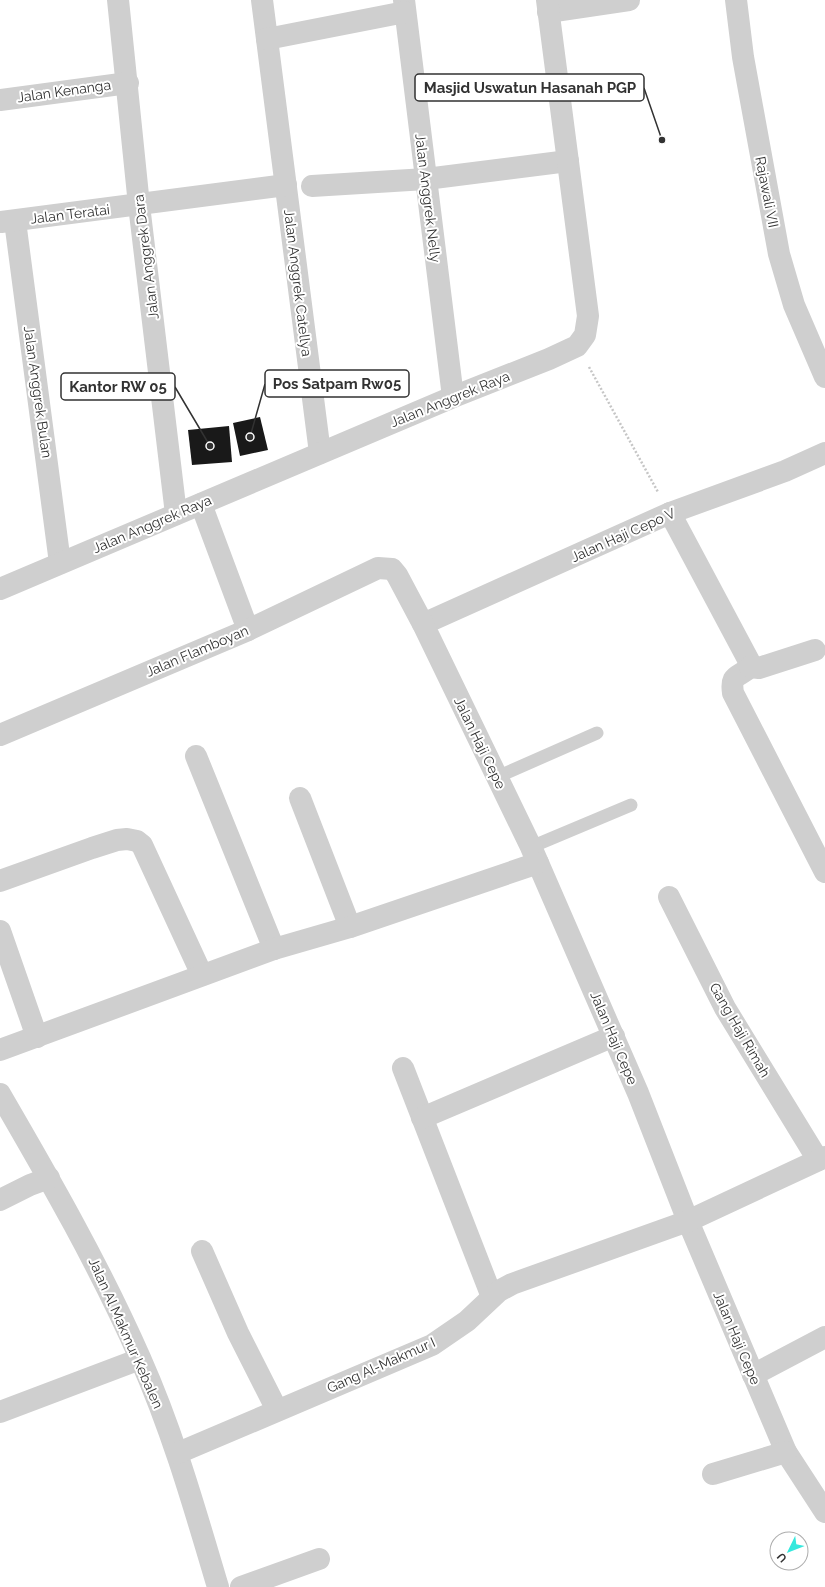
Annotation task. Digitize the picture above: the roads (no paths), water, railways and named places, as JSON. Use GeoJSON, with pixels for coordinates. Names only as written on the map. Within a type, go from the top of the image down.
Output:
{"type":"FeatureCollection","features":[{"type":"Feature","properties":{"kind":"street","name":"Jalan Anggrek Dara"},"geometry":{"type":"LineString","coordinates":[[118,0],[128,83],[139,205],[176,514]]}},
{"type":"Feature","properties":{"kind":"street","name":"Jalan Anggrek Catellya"},"geometry":{"type":"LineString","coordinates":[[262,0],[320,453]]}},
{"type":"Feature","properties":{"kind":"street"},"geometry":{"type":"LineString","coordinates":[[312,186],[426,179],[568,161],[547,6],[629,0]]}},
{"type":"Feature","properties":{"kind":"street","name":"Rajawali VII"},"geometry":{"type":"LineString","coordinates":[[736,0],[743,57],[779,254],[794,305],[825,377]]}},
{"type":"Feature","properties":{"kind":"street"},"geometry":{"type":"LineString","coordinates":[[267,39],[404,6]]}},
{"type":"Feature","properties":{"kind":"street","name":"Jalan Anggrek Nelly"},"geometry":{"type":"LineString","coordinates":[[404,6],[453,397]]}},
{"type":"Feature","properties":{"kind":"street","name":"Jalan Kenanga"},"geometry":{"type":"LineString","coordinates":[[0,100],[128,83]]}},
{"type":"Feature","properties":{"kind":"street","name":"Jalan Anggrek Raya"},"geometry":{"type":"LineString","coordinates":[[0,589],[577,346],[585,335],[588,316],[568,161]]}},
{"type":"Feature","properties":{"kind":"street"},"geometry":{"type":"LineString","coordinates":[[139,205],[286,185]]}},
{"type":"Feature","properties":{"kind":"street","name":"Jalan Teratai"},"geometry":{"type":"LineString","coordinates":[[8,222],[139,205]]}},
{"type":"Feature","properties":{"kind":"street","name":"Jalan Anggrek Bulan"},"geometry":{"type":"LineString","coordinates":[[8,222],[60,563]]}},
{"type":"Feature","properties":{"kind":"street","name":"Jalan Haji Cepo V"},"geometry":{"type":"LineString","coordinates":[[423,624],[670,513],[785,471],[825,452]]}},
{"type":"Feature","properties":{"kind":"street"},"geometry":{"type":"LineString","coordinates":[[200,504],[248,630]]}},
{"type":"Feature","properties":{"kind":"street"},"geometry":{"type":"LineString","coordinates":[[670,513],[750,663],[750,667]]}},
{"type":"Feature","properties":{"kind":"street","name":"Jalan Flamboyan"},"geometry":{"type":"LineString","coordinates":[[0,735],[248,630],[378,568],[392,569]]}},
{"type":"Feature","properties":{"kind":"street","name":"Jalan Haji Cepe"},"geometry":{"type":"LineString","coordinates":[[392,569],[397,574],[423,624],[534,855],[614,1036],[688,1221],[786,1452],[825,1511]]}},
{"type":"Feature","properties":{"kind":"street"},"geometry":{"type":"LineString","coordinates":[[750,667],[759,668],[815,650]]}},
{"type":"Feature","properties":{"kind":"street"},"geometry":{"type":"LineString","coordinates":[[750,667],[746,671],[734,677],[732,683],[733,693],[825,872]]}},
{"type":"Feature","properties":{"kind":"street"},"geometry":{"type":"LineString","coordinates":[[196,756],[274,949]]}},
{"type":"Feature","properties":{"kind":"street"},"geometry":{"type":"LineString","coordinates":[[300,798],[350,928]]}},
{"type":"Feature","properties":{"kind":"street"},"geometry":{"type":"LineString","coordinates":[[0,881],[110,842],[126,839],[137,841],[142,845],[202,974]]}},
{"type":"Feature","properties":{"kind":"street"},"geometry":{"type":"LineString","coordinates":[[0,1050],[202,974],[274,949],[350,928],[534,855]]}},
{"type":"Feature","properties":{"kind":"street","name":"Gang Haji Rimah"},"geometry":{"type":"LineString","coordinates":[[669,897],[726,1008],[821,1158]]}},
{"type":"Feature","properties":{"kind":"street"},"geometry":{"type":"LineString","coordinates":[[0,931],[37,1037]]}},
{"type":"Feature","properties":{"kind":"street"},"geometry":{"type":"LineString","coordinates":[[422,1118],[614,1036]]}},
{"type":"Feature","properties":{"kind":"street"},"geometry":{"type":"LineString","coordinates":[[403,1068],[492,1297]]}},
{"type":"Feature","properties":{"kind":"street","name":"Jalan Al Makmur Kebalen"},"geometry":{"type":"LineString","coordinates":[[0,1094],[49,1178],[97,1267],[140,1359],[178,1453],[218,1587]]}},
{"type":"Feature","properties":{"kind":"street","name":"Gang Al-Makmur I"},"geometry":{"type":"LineString","coordinates":[[178,1453],[432,1345],[467,1321],[499,1291],[512,1284],[688,1221],[821,1158]]}},
{"type":"Feature","properties":{"kind":"street"},"geometry":{"type":"LineString","coordinates":[[0,1200],[30,1185],[49,1178]]}},
{"type":"Feature","properties":{"kind":"street"},"geometry":{"type":"LineString","coordinates":[[202,1251],[238,1333],[277,1410]]}},
{"type":"Feature","properties":{"kind":"street"},"geometry":{"type":"LineString","coordinates":[[753,1374],[825,1336]]}},
{"type":"Feature","properties":{"kind":"street"},"geometry":{"type":"LineString","coordinates":[[0,1412],[140,1359]]}},
{"type":"Feature","properties":{"kind":"street"},"geometry":{"type":"LineString","coordinates":[[713,1474],[786,1452]]}},
{"type":"Feature","properties":{"kind":"street"},"geometry":{"type":"LineString","coordinates":[[241,1587],[319,1559]]}},
{"type":"Feature","properties":{"kind":"lane"},"geometry":{"type":"LineString","coordinates":[[497,777],[597,733]]}},
{"type":"Feature","properties":{"kind":"lane"},"geometry":{"type":"LineString","coordinates":[[534,855],[631,805]]}},
{"type":"Feature","properties":{"kind":"place","name":"Masjid Uswatun Hasanah PGP"},"geometry":{"type":"Point","coordinates":[662,140]}},
{"type":"Feature","properties":{"kind":"place","name":"Pos Satpam Rw05"},"geometry":{"type":"Point","coordinates":[250,437]}},
{"type":"Feature","properties":{"kind":"place","name":"Kantor RW 05"},"geometry":{"type":"Point","coordinates":[210,446]}}]}
